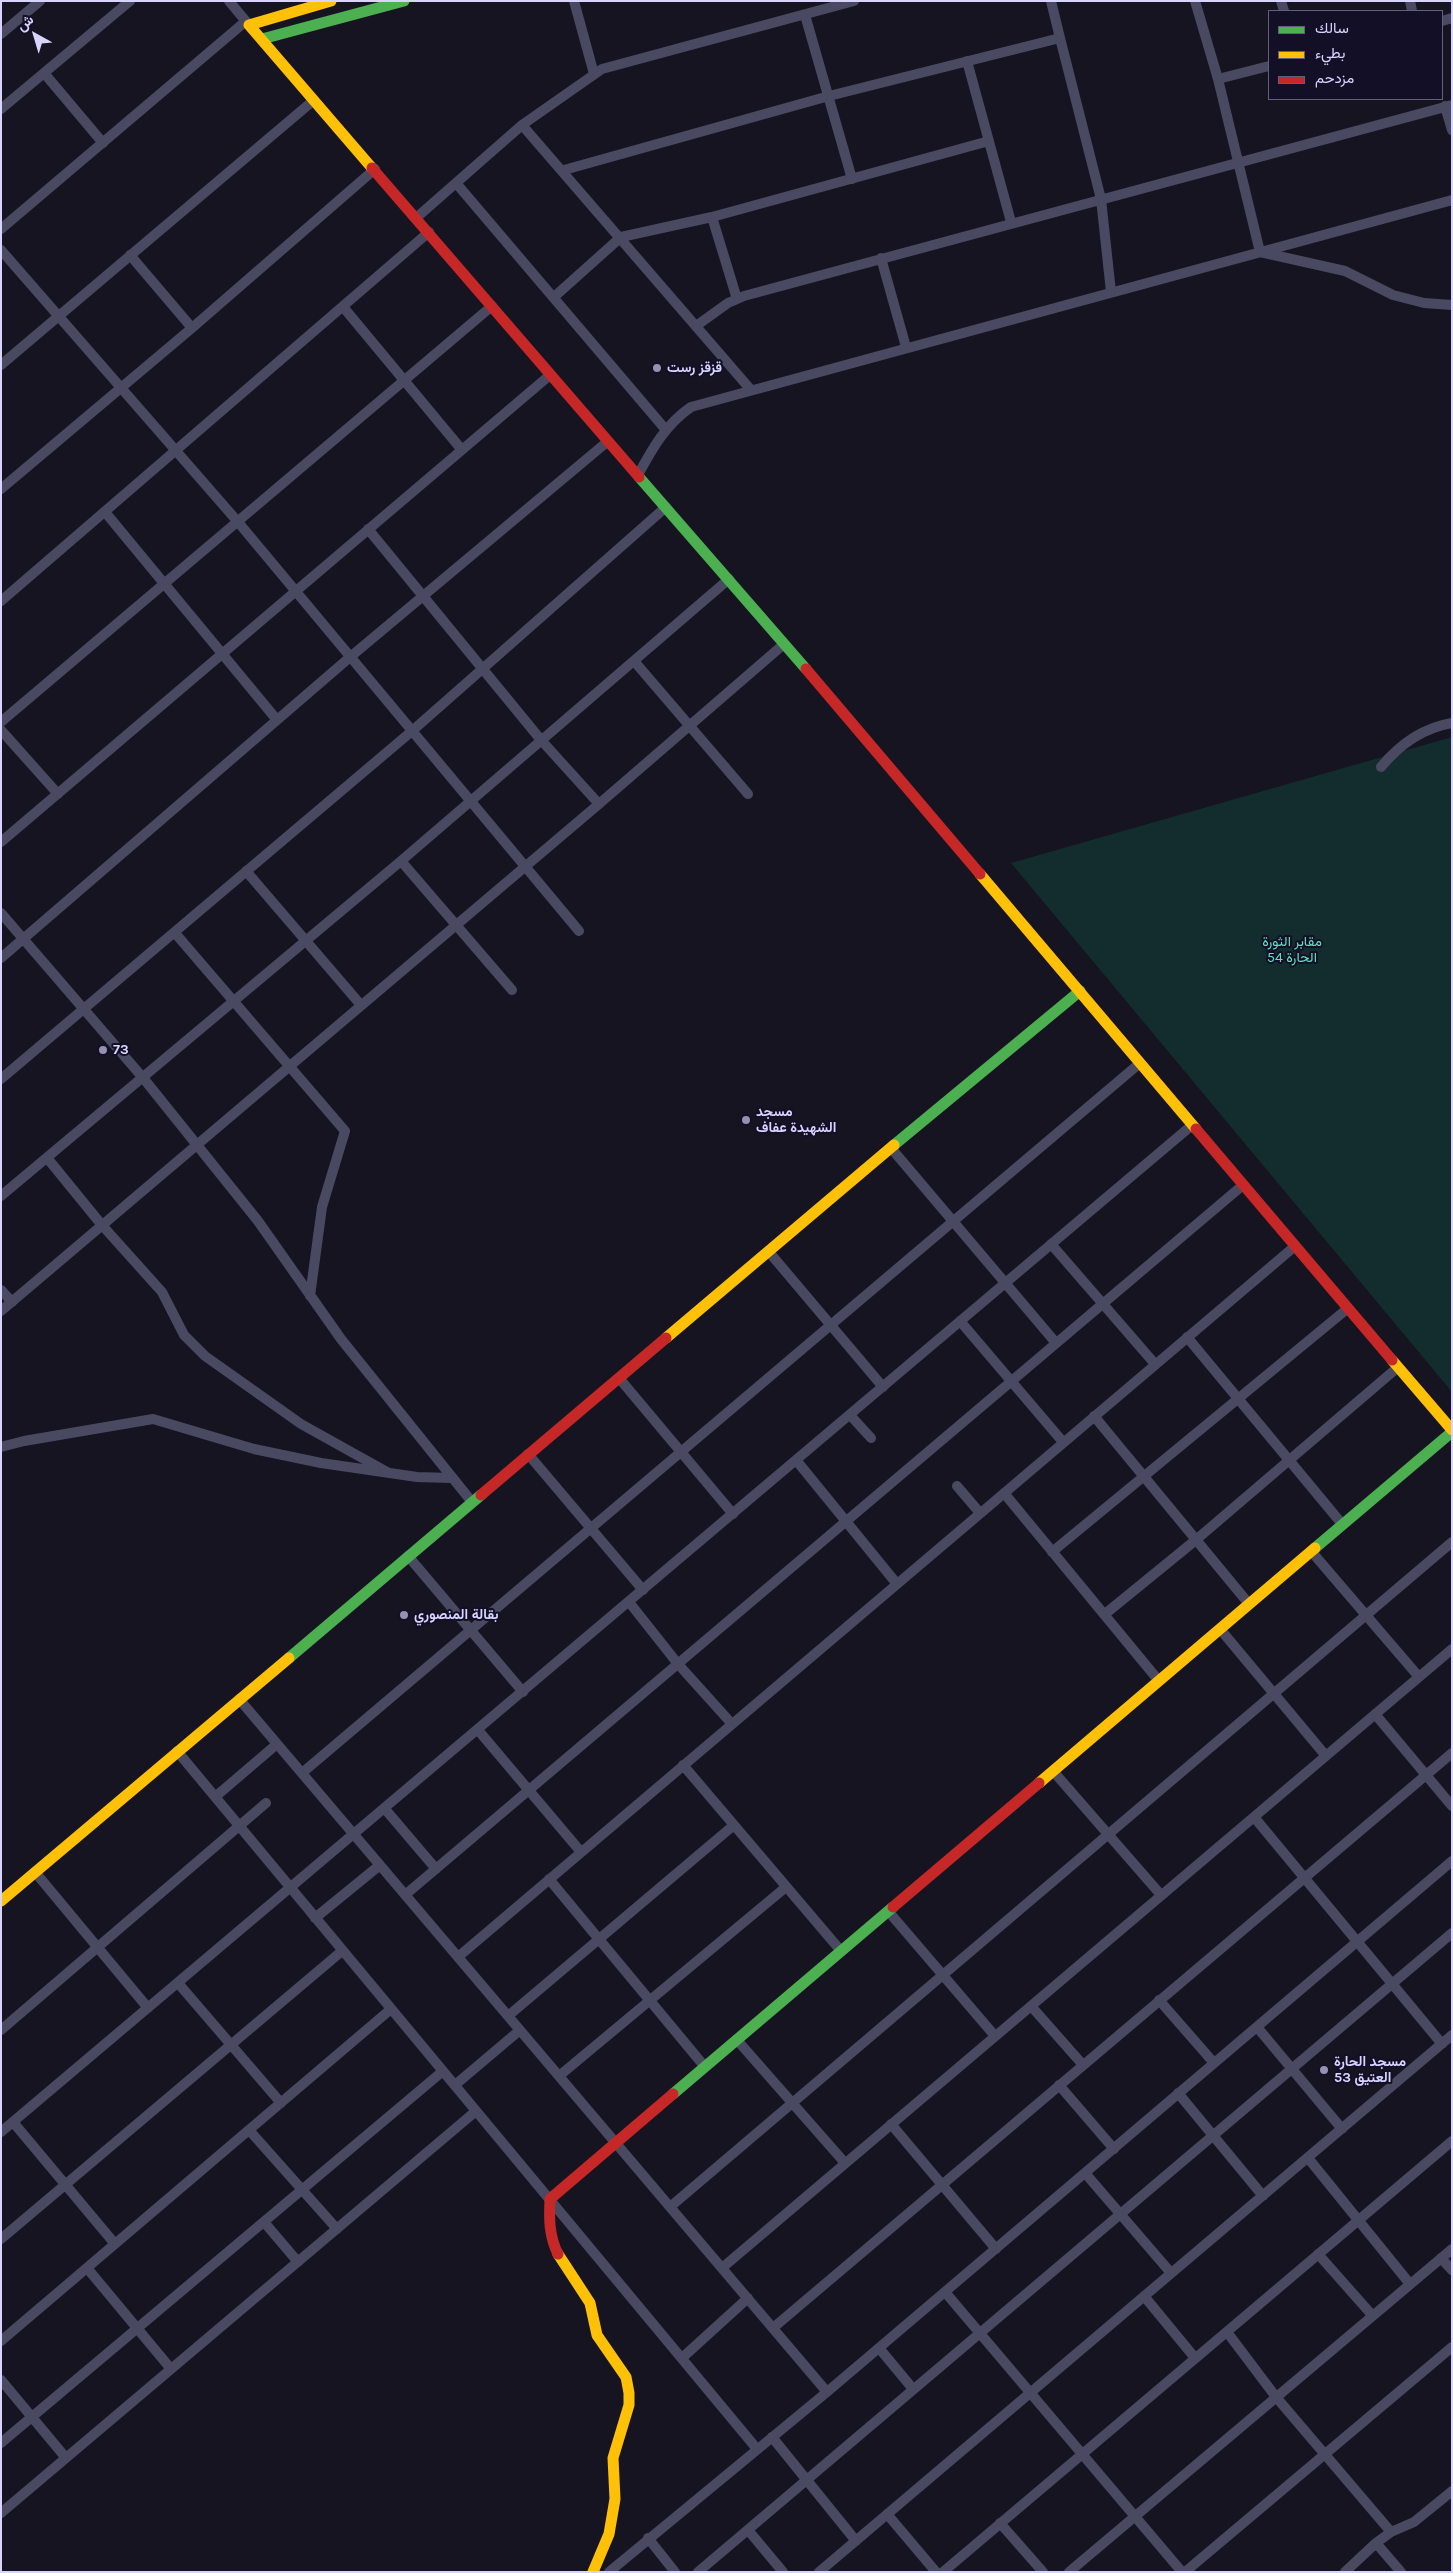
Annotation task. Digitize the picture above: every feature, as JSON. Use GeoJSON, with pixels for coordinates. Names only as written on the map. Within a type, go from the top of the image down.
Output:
{"type":"FeatureCollection","features":[{"type":"Feature","properties":{"kind":"main road"},"geometry":{"type":"LineString","coordinates":[[331,1],[248,23],[607,442],[729,579],[1080,991],[1191,1126],[1452,1431],[550,2199],[549,2223],[553,2244],[563,2264],[590,2303],[596,2335],[626,2377],[629,2393],[629,2405],[614,2458],[614,2499],[609,2534],[593,2572]]}},
{"type":"Feature","properties":{"kind":"main road"},"geometry":{"type":"LineString","coordinates":[[262,40],[404,1]]}},
{"type":"Feature","properties":{"kind":"main road"},"geometry":{"type":"LineString","coordinates":[[1,1901],[528,1454],[1080,991]]}},
{"type":"Feature","properties":{"kind":"street"},"geometry":{"type":"LineString","coordinates":[[1,34],[40,1]]}},
{"type":"Feature","properties":{"kind":"street"},"geometry":{"type":"LineString","coordinates":[[2,106],[130,1]]}},
{"type":"Feature","properties":{"kind":"street"},"geometry":{"type":"LineString","coordinates":[[1,229],[248,23],[229,1]]}},
{"type":"Feature","properties":{"kind":"street"},"geometry":{"type":"LineString","coordinates":[[574,1],[594,74]]}},
{"type":"Feature","properties":{"kind":"street"},"geometry":{"type":"LineString","coordinates":[[416,218],[522,124],[594,74],[611,66],[854,1]]}},
{"type":"Feature","properties":{"kind":"street"},"geometry":{"type":"LineString","coordinates":[[1051,1],[1101,199],[1111,292]]}},
{"type":"Feature","properties":{"kind":"street"},"geometry":{"type":"LineString","coordinates":[[1195,1],[1218,79],[1260,252]]}},
{"type":"Feature","properties":{"kind":"street"},"geometry":{"type":"LineString","coordinates":[[806,15],[852,179]]}},
{"type":"Feature","properties":{"kind":"street"},"geometry":{"type":"LineString","coordinates":[[564,170],[829,96],[1060,38]]}},
{"type":"Feature","properties":{"kind":"street"},"geometry":{"type":"LineString","coordinates":[[967,61],[1011,222]]}},
{"type":"Feature","properties":{"kind":"street"},"geometry":{"type":"LineString","coordinates":[[1218,79],[1268,66]]}},
{"type":"Feature","properties":{"kind":"street"},"geometry":{"type":"LineString","coordinates":[[44,73],[103,143]]}},
{"type":"Feature","properties":{"kind":"street"},"geometry":{"type":"LineString","coordinates":[[1,365],[314,100]]}},
{"type":"Feature","properties":{"kind":"street"},"geometry":{"type":"LineString","coordinates":[[696,326],[737,299],[1011,222],[1449,105],[1452,130]]}},
{"type":"Feature","properties":{"kind":"street"},"geometry":{"type":"LineString","coordinates":[[522,124],[564,170],[751,390]]}},
{"type":"Feature","properties":{"kind":"street"},"geometry":{"type":"LineString","coordinates":[[554,297],[621,238],[712,217],[989,141]]}},
{"type":"Feature","properties":{"kind":"street"},"geometry":{"type":"LineString","coordinates":[[1,489],[192,328],[375,169]]}},
{"type":"Feature","properties":{"kind":"street"},"geometry":{"type":"LineString","coordinates":[[456,183],[666,430]]}},
{"type":"Feature","properties":{"kind":"street"},"geometry":{"type":"LineString","coordinates":[[638,475],[666,430],[676,418],[691,407],[1452,200]]}},
{"type":"Feature","properties":{"kind":"street"},"geometry":{"type":"LineString","coordinates":[[712,217],[737,299]]}},
{"type":"Feature","properties":{"kind":"street"},"geometry":{"type":"LineString","coordinates":[[1,600],[344,308],[429,232]]}},
{"type":"Feature","properties":{"kind":"street"},"geometry":{"type":"LineString","coordinates":[[1,250],[238,522],[349,658],[579,931]]}},
{"type":"Feature","properties":{"kind":"street"},"geometry":{"type":"LineString","coordinates":[[1260,252],[1346,270],[1393,295],[1424,303],[1452,305]]}},
{"type":"Feature","properties":{"kind":"street"},"geometry":{"type":"LineString","coordinates":[[130,255],[192,328]]}},
{"type":"Feature","properties":{"kind":"street"},"geometry":{"type":"LineString","coordinates":[[881,258],[906,347]]}},
{"type":"Feature","properties":{"kind":"street"},"geometry":{"type":"LineString","coordinates":[[1,722],[492,306]]}},
{"type":"Feature","properties":{"kind":"street"},"geometry":{"type":"LineString","coordinates":[[344,308],[462,450]]}},
{"type":"Feature","properties":{"kind":"street"},"geometry":{"type":"LineString","coordinates":[[1,842],[550,375]]}},
{"type":"Feature","properties":{"kind":"street"},"geometry":{"type":"LineString","coordinates":[[1,958],[349,658],[607,442]]}},
{"type":"Feature","properties":{"kind":"street"},"geometry":{"type":"LineString","coordinates":[[1,1079],[85,1010],[483,670],[666,507]]}},
{"type":"Feature","properties":{"kind":"street"},"geometry":{"type":"LineString","coordinates":[[106,512],[277,720]]}},
{"type":"Feature","properties":{"kind":"street"},"geometry":{"type":"LineString","coordinates":[[368,529],[541,740],[599,804]]}},
{"type":"Feature","properties":{"kind":"street"},"geometry":{"type":"LineString","coordinates":[[1,1196],[144,1079],[729,579]]}},
{"type":"Feature","properties":{"kind":"street"},"geometry":{"type":"LineString","coordinates":[[1,1311],[101,1224],[198,1146],[360,1004],[599,804],[689,724],[784,644]]}},
{"type":"Feature","properties":{"kind":"street"},"geometry":{"type":"LineString","coordinates":[[634,661],[748,794]]}},
{"type":"Feature","properties":{"kind":"street"},"geometry":{"type":"LineString","coordinates":[[1381,767],[1402,745],[1419,733],[1452,723]]}},
{"type":"Feature","properties":{"kind":"street"},"geometry":{"type":"LineString","coordinates":[[1,730],[58,794]]}},
{"type":"Feature","properties":{"kind":"street"},"geometry":{"type":"LineString","coordinates":[[401,861],[512,990]]}},
{"type":"Feature","properties":{"kind":"street"},"geometry":{"type":"LineString","coordinates":[[246,871],[360,1004]]}},
{"type":"Feature","properties":{"kind":"street"},"geometry":{"type":"LineString","coordinates":[[1,913],[144,1079],[258,1221],[310,1296],[450,1478],[472,1502]]}},
{"type":"Feature","properties":{"kind":"street"},"geometry":{"type":"LineString","coordinates":[[174,933],[345,1131],[322,1207],[310,1296]]}},
{"type":"Feature","properties":{"kind":"street"},"geometry":{"type":"LineString","coordinates":[[302,1773],[1140,1063]]}},
{"type":"Feature","properties":{"kind":"street"},"geometry":{"type":"LineString","coordinates":[[1,2132],[1191,1126]]}},
{"type":"Feature","properties":{"kind":"street"},"geometry":{"type":"LineString","coordinates":[[891,1148],[1056,1343]]}},
{"type":"Feature","properties":{"kind":"street"},"geometry":{"type":"LineString","coordinates":[[48,1159],[101,1224],[162,1292],[184,1335],[205,1356],[301,1424],[389,1473]]}},
{"type":"Feature","properties":{"kind":"street"},"geometry":{"type":"LineString","coordinates":[[405,1895],[1243,1185]]}},
{"type":"Feature","properties":{"kind":"street"},"geometry":{"type":"LineString","coordinates":[[1051,1244],[1155,1364]]}},
{"type":"Feature","properties":{"kind":"street"},"geometry":{"type":"LineString","coordinates":[[458,1957],[1294,1247]]}},
{"type":"Feature","properties":{"kind":"street"},"geometry":{"type":"LineString","coordinates":[[769,1252],[883,1387]]}},
{"type":"Feature","properties":{"kind":"street"},"geometry":{"type":"LineString","coordinates":[[1,1290],[12,1302]]}},
{"type":"Feature","properties":{"kind":"street"},"geometry":{"type":"LineString","coordinates":[[1052,1552],[1347,1309]]}},
{"type":"Feature","properties":{"kind":"street"},"geometry":{"type":"LineString","coordinates":[[960,1321],[1063,1442]]}},
{"type":"Feature","properties":{"kind":"street"},"geometry":{"type":"LineString","coordinates":[[1187,1338],[1342,1524]]}},
{"type":"Feature","properties":{"kind":"street"},"geometry":{"type":"LineString","coordinates":[[1105,1614],[1197,1539],[1397,1368]]}},
{"type":"Feature","properties":{"kind":"street"},"geometry":{"type":"LineString","coordinates":[[619,1378],[733,1514]]}},
{"type":"Feature","properties":{"kind":"street"},"geometry":{"type":"LineString","coordinates":[[850,1415],[871,1438]]}},
{"type":"Feature","properties":{"kind":"street"},"geometry":{"type":"LineString","coordinates":[[1094,1416],[1249,1604]]}},
{"type":"Feature","properties":{"kind":"street"},"geometry":{"type":"LineString","coordinates":[[1,1447],[24,1440],[153,1419],[254,1449],[321,1463],[389,1473],[450,1478]]}},
{"type":"Feature","properties":{"kind":"street"},"geometry":{"type":"LineString","coordinates":[[528,1454],[643,1590]]}},
{"type":"Feature","properties":{"kind":"street"},"geometry":{"type":"LineString","coordinates":[[796,1460],[897,1584]]}},
{"type":"Feature","properties":{"kind":"street"},"geometry":{"type":"LineString","coordinates":[[957,1486],[980,1513]]}},
{"type":"Feature","properties":{"kind":"street"},"geometry":{"type":"LineString","coordinates":[[1004,1493],[1159,1681]]}},
{"type":"Feature","properties":{"kind":"street"},"geometry":{"type":"LineString","coordinates":[[670,2207],[1452,1542]]}},
{"type":"Feature","properties":{"kind":"street"},"geometry":{"type":"LineString","coordinates":[[1311,1551],[1367,1614],[1419,1677]]}},
{"type":"Feature","properties":{"kind":"street"},"geometry":{"type":"LineString","coordinates":[[408,1556],[522,1692]]}},
{"type":"Feature","properties":{"kind":"street"},"geometry":{"type":"LineString","coordinates":[[629,1602],[678,1664],[732,1724]]}},
{"type":"Feature","properties":{"kind":"street"},"geometry":{"type":"LineString","coordinates":[[1220,1629],[1326,1756]]}},
{"type":"Feature","properties":{"kind":"street"},"geometry":{"type":"LineString","coordinates":[[722,2268],[1452,1649]]}},
{"type":"Feature","properties":{"kind":"street"},"geometry":{"type":"LineString","coordinates":[[239,1699],[828,2392]]}},
{"type":"Feature","properties":{"kind":"street"},"geometry":{"type":"LineString","coordinates":[[1375,1714],[1452,1806]]}},
{"type":"Feature","properties":{"kind":"street"},"geometry":{"type":"LineString","coordinates":[[478,1730],[581,1852]]}},
{"type":"Feature","properties":{"kind":"street"},"geometry":{"type":"LineString","coordinates":[[215,1797],[277,1744]]}},
{"type":"Feature","properties":{"kind":"street"},"geometry":{"type":"LineString","coordinates":[[177,1751],[758,2449]]}},
{"type":"Feature","properties":{"kind":"street"},"geometry":{"type":"LineString","coordinates":[[773,2328],[1452,1752]]}},
{"type":"Feature","properties":{"kind":"street"},"geometry":{"type":"LineString","coordinates":[[683,1765],[840,1952]]}},
{"type":"Feature","properties":{"kind":"street"},"geometry":{"type":"LineString","coordinates":[[1053,1771],[1161,1895]]}},
{"type":"Feature","properties":{"kind":"street"},"geometry":{"type":"LineString","coordinates":[[1,2030],[266,1803]]}},
{"type":"Feature","properties":{"kind":"street"},"geometry":{"type":"LineString","coordinates":[[385,1809],[436,1869]]}},
{"type":"Feature","properties":{"kind":"street"},"geometry":{"type":"LineString","coordinates":[[1254,1817],[1306,1876],[1442,2044]]}},
{"type":"Feature","properties":{"kind":"street"},"geometry":{"type":"LineString","coordinates":[[508,2016],[734,1825]]}},
{"type":"Feature","properties":{"kind":"street"},"geometry":{"type":"LineString","coordinates":[[609,2572],[648,2538],[828,2392],[1452,1861]]}},
{"type":"Feature","properties":{"kind":"street"},"geometry":{"type":"LineString","coordinates":[[315,1918],[380,1864]]}},
{"type":"Feature","properties":{"kind":"street"},"geometry":{"type":"LineString","coordinates":[[35,1872],[148,2008]]}},
{"type":"Feature","properties":{"kind":"street"},"geometry":{"type":"LineString","coordinates":[[549,1879],[705,2066]]}},
{"type":"Feature","properties":{"kind":"street"},"geometry":{"type":"LineString","coordinates":[[559,2076],[786,1886]]}},
{"type":"Feature","properties":{"kind":"street"},"geometry":{"type":"LineString","coordinates":[[888,1911],[995,2036]]}},
{"type":"Feature","properties":{"kind":"street"},"geometry":{"type":"LineString","coordinates":[[698,2572],[1452,1932]]}},
{"type":"Feature","properties":{"kind":"street"},"geometry":{"type":"LineString","coordinates":[[1,2239],[342,1951]]}},
{"type":"Feature","properties":{"kind":"street"},"geometry":{"type":"LineString","coordinates":[[178,1983],[281,2103]]}},
{"type":"Feature","properties":{"kind":"street"},"geometry":{"type":"LineString","coordinates":[[1160,2000],[1214,2064]]}},
{"type":"Feature","properties":{"kind":"street"},"geometry":{"type":"LineString","coordinates":[[1031,2006],[1083,2065]]}},
{"type":"Feature","properties":{"kind":"street"},"geometry":{"type":"LineString","coordinates":[[1,2341],[391,2009]]}},
{"type":"Feature","properties":{"kind":"street"},"geometry":{"type":"LineString","coordinates":[[1257,2027],[1342,2129]]}},
{"type":"Feature","properties":{"kind":"street"},"geometry":{"type":"LineString","coordinates":[[455,2085],[520,2030]]}},
{"type":"Feature","properties":{"kind":"street"},"geometry":{"type":"LineString","coordinates":[[820,2572],[1452,2036]]}},
{"type":"Feature","properties":{"kind":"street"},"geometry":{"type":"LineString","coordinates":[[737,2040],[845,2163]]}},
{"type":"Feature","properties":{"kind":"street"},"geometry":{"type":"LineString","coordinates":[[1,2443],[443,2071]]}},
{"type":"Feature","properties":{"kind":"street"},"geometry":{"type":"LineString","coordinates":[[1059,2085],[1114,2148]]}},
{"type":"Feature","properties":{"kind":"street"},"geometry":{"type":"LineString","coordinates":[[1178,2093],[1263,2196]]}},
{"type":"Feature","properties":{"kind":"street"},"geometry":{"type":"LineString","coordinates":[[1,2514],[476,2111]]}},
{"type":"Feature","properties":{"kind":"street"},"geometry":{"type":"LineString","coordinates":[[13,2122],[115,2244]]}},
{"type":"Feature","properties":{"kind":"street"},"geometry":{"type":"LineString","coordinates":[[891,2124],[996,2249]]}},
{"type":"Feature","properties":{"kind":"street"},"geometry":{"type":"LineString","coordinates":[[249,2130],[337,2229]]}},
{"type":"Feature","properties":{"kind":"street"},"geometry":{"type":"LineString","coordinates":[[943,2572],[1452,2141]]}},
{"type":"Feature","properties":{"kind":"street"},"geometry":{"type":"LineString","coordinates":[[1308,2158],[1410,2284]]}},
{"type":"Feature","properties":{"kind":"street"},"geometry":{"type":"LineString","coordinates":[[1086,2173],[1171,2273]]}},
{"type":"Feature","properties":{"kind":"street"},"geometry":{"type":"LineString","coordinates":[[264,2222],[298,2262]]}},
{"type":"Feature","properties":{"kind":"street"},"geometry":{"type":"LineString","coordinates":[[1069,2572],[1452,2249]]}},
{"type":"Feature","properties":{"kind":"street"},"geometry":{"type":"LineString","coordinates":[[1318,2254],[1372,2315]]}},
{"type":"Feature","properties":{"kind":"street"},"geometry":{"type":"LineString","coordinates":[[1441,2258],[1452,2270]]}},
{"type":"Feature","properties":{"kind":"street"},"geometry":{"type":"LineString","coordinates":[[87,2268],[171,2369]]}},
{"type":"Feature","properties":{"kind":"street"},"geometry":{"type":"LineString","coordinates":[[945,2292],[1184,2572],[1452,2347]]}},
{"type":"Feature","properties":{"kind":"street"},"geometry":{"type":"LineString","coordinates":[[1144,2296],[1195,2358]]}},
{"type":"Feature","properties":{"kind":"street"},"geometry":{"type":"LineString","coordinates":[[682,2358],[748,2298]]}},
{"type":"Feature","properties":{"kind":"street"},"geometry":{"type":"LineString","coordinates":[[1227,2332],[1276,2397],[1392,2532]]}},
{"type":"Feature","properties":{"kind":"street"},"geometry":{"type":"LineString","coordinates":[[879,2348],[913,2390]]}},
{"type":"Feature","properties":{"kind":"street"},"geometry":{"type":"LineString","coordinates":[[1,2380],[66,2458]]}},
{"type":"Feature","properties":{"kind":"street"},"geometry":{"type":"LineString","coordinates":[[772,2437],[856,2541]]}},
{"type":"Feature","properties":{"kind":"street"},"geometry":{"type":"LineString","coordinates":[[1345,2572],[1376,2543],[1392,2532],[1414,2522],[1452,2491]]}},
{"type":"Feature","properties":{"kind":"street"},"geometry":{"type":"LineString","coordinates":[[887,2514],[936,2572]]}},
{"type":"Feature","properties":{"kind":"street"},"geometry":{"type":"LineString","coordinates":[[1000,2523],[1043,2572]]}},
{"type":"Feature","properties":{"kind":"street"},"geometry":{"type":"LineString","coordinates":[[748,2530],[783,2572]]}},
{"type":"Feature","properties":{"kind":"street"},"geometry":{"type":"LineString","coordinates":[[648,2538],[675,2572]]}},
{"type":"Feature","properties":{"kind":"street"},"geometry":{"type":"LineString","coordinates":[[1376,2543],[1401,2572]]}},
{"type":"Feature","properties":{"kind":"green space","name":"مقابر الثورة الحارة 54"},"geometry":{"type":"Polygon","coordinates":[[[1452,737],[1452,1392],[1011,863],[1452,737]]]}},
{"type":"Feature","properties":{"kind":"traffic: fast"},"geometry":{"type":"LineString","coordinates":[[262,39],[404,1]]}},
{"type":"Feature","properties":{"kind":"traffic: fast"},"geometry":{"type":"LineString","coordinates":[[639,477],[806,669]]}},
{"type":"Feature","properties":{"kind":"traffic: fast"},"geometry":{"type":"LineString","coordinates":[[894,1145],[1080,991]]}},
{"type":"Feature","properties":{"kind":"traffic: fast"},"geometry":{"type":"LineString","coordinates":[[1315,1548],[1452,1432]]}},
{"type":"Feature","properties":{"kind":"traffic: fast"},"geometry":{"type":"LineString","coordinates":[[289,1658],[481,1495]]}},
{"type":"Feature","properties":{"kind":"traffic: fast"},"geometry":{"type":"LineString","coordinates":[[673,2094],[893,1907]]}},
{"type":"Feature","properties":{"kind":"traffic: slow"},"geometry":{"type":"LineString","coordinates":[[331,1],[249,25],[372,168]]}},
{"type":"Feature","properties":{"kind":"traffic: slow"},"geometry":{"type":"LineString","coordinates":[[980,874],[1196,1129]]}},
{"type":"Feature","properties":{"kind":"traffic: slow"},"geometry":{"type":"LineString","coordinates":[[666,1338],[894,1145]]}},
{"type":"Feature","properties":{"kind":"traffic: slow"},"geometry":{"type":"LineString","coordinates":[[1392,1360],[1452,1430]]}},
{"type":"Feature","properties":{"kind":"traffic: slow"},"geometry":{"type":"LineString","coordinates":[[1039,1783],[1315,1548]]}},
{"type":"Feature","properties":{"kind":"traffic: slow"},"geometry":{"type":"LineString","coordinates":[[1,1901],[289,1658]]}},
{"type":"Feature","properties":{"kind":"traffic: slow"},"geometry":{"type":"LineString","coordinates":[[558,2254],[590,2303],[597,2335],[626,2377],[629,2393],[629,2405],[613,2458],[615,2499],[609,2534],[593,2572]]}},
{"type":"Feature","properties":{"kind":"traffic: jam"},"geometry":{"type":"LineString","coordinates":[[372,168],[639,477]]}},
{"type":"Feature","properties":{"kind":"traffic: jam"},"geometry":{"type":"LineString","coordinates":[[806,669],[980,874]]}},
{"type":"Feature","properties":{"kind":"traffic: jam"},"geometry":{"type":"LineString","coordinates":[[1196,1129],[1392,1360]]}},
{"type":"Feature","properties":{"kind":"traffic: jam"},"geometry":{"type":"LineString","coordinates":[[481,1495],[666,1338]]}},
{"type":"Feature","properties":{"kind":"traffic: jam"},"geometry":{"type":"LineString","coordinates":[[893,1907],[1039,1783]]}},
{"type":"Feature","properties":{"kind":"traffic: jam"},"geometry":{"type":"LineString","coordinates":[[558,2254],[550,2227],[550,2199],[673,2094]]}},
{"type":"Feature","properties":{"kind":"place","name":"قزقز رست"},"geometry":{"type":"Point","coordinates":[657,368]}},
{"type":"Feature","properties":{"kind":"place","name":"73"},"geometry":{"type":"Point","coordinates":[103,1050]}},
{"type":"Feature","properties":{"kind":"place","name":"مسجد الشهيدة عفاف"},"geometry":{"type":"Point","coordinates":[746,1120]}},
{"type":"Feature","properties":{"kind":"place","name":"بقالة المنصوري"},"geometry":{"type":"Point","coordinates":[404,1615]}},
{"type":"Feature","properties":{"kind":"place","name":"مسجد الحارة 53 العتيق"},"geometry":{"type":"Point","coordinates":[1324,2070]}}]}
